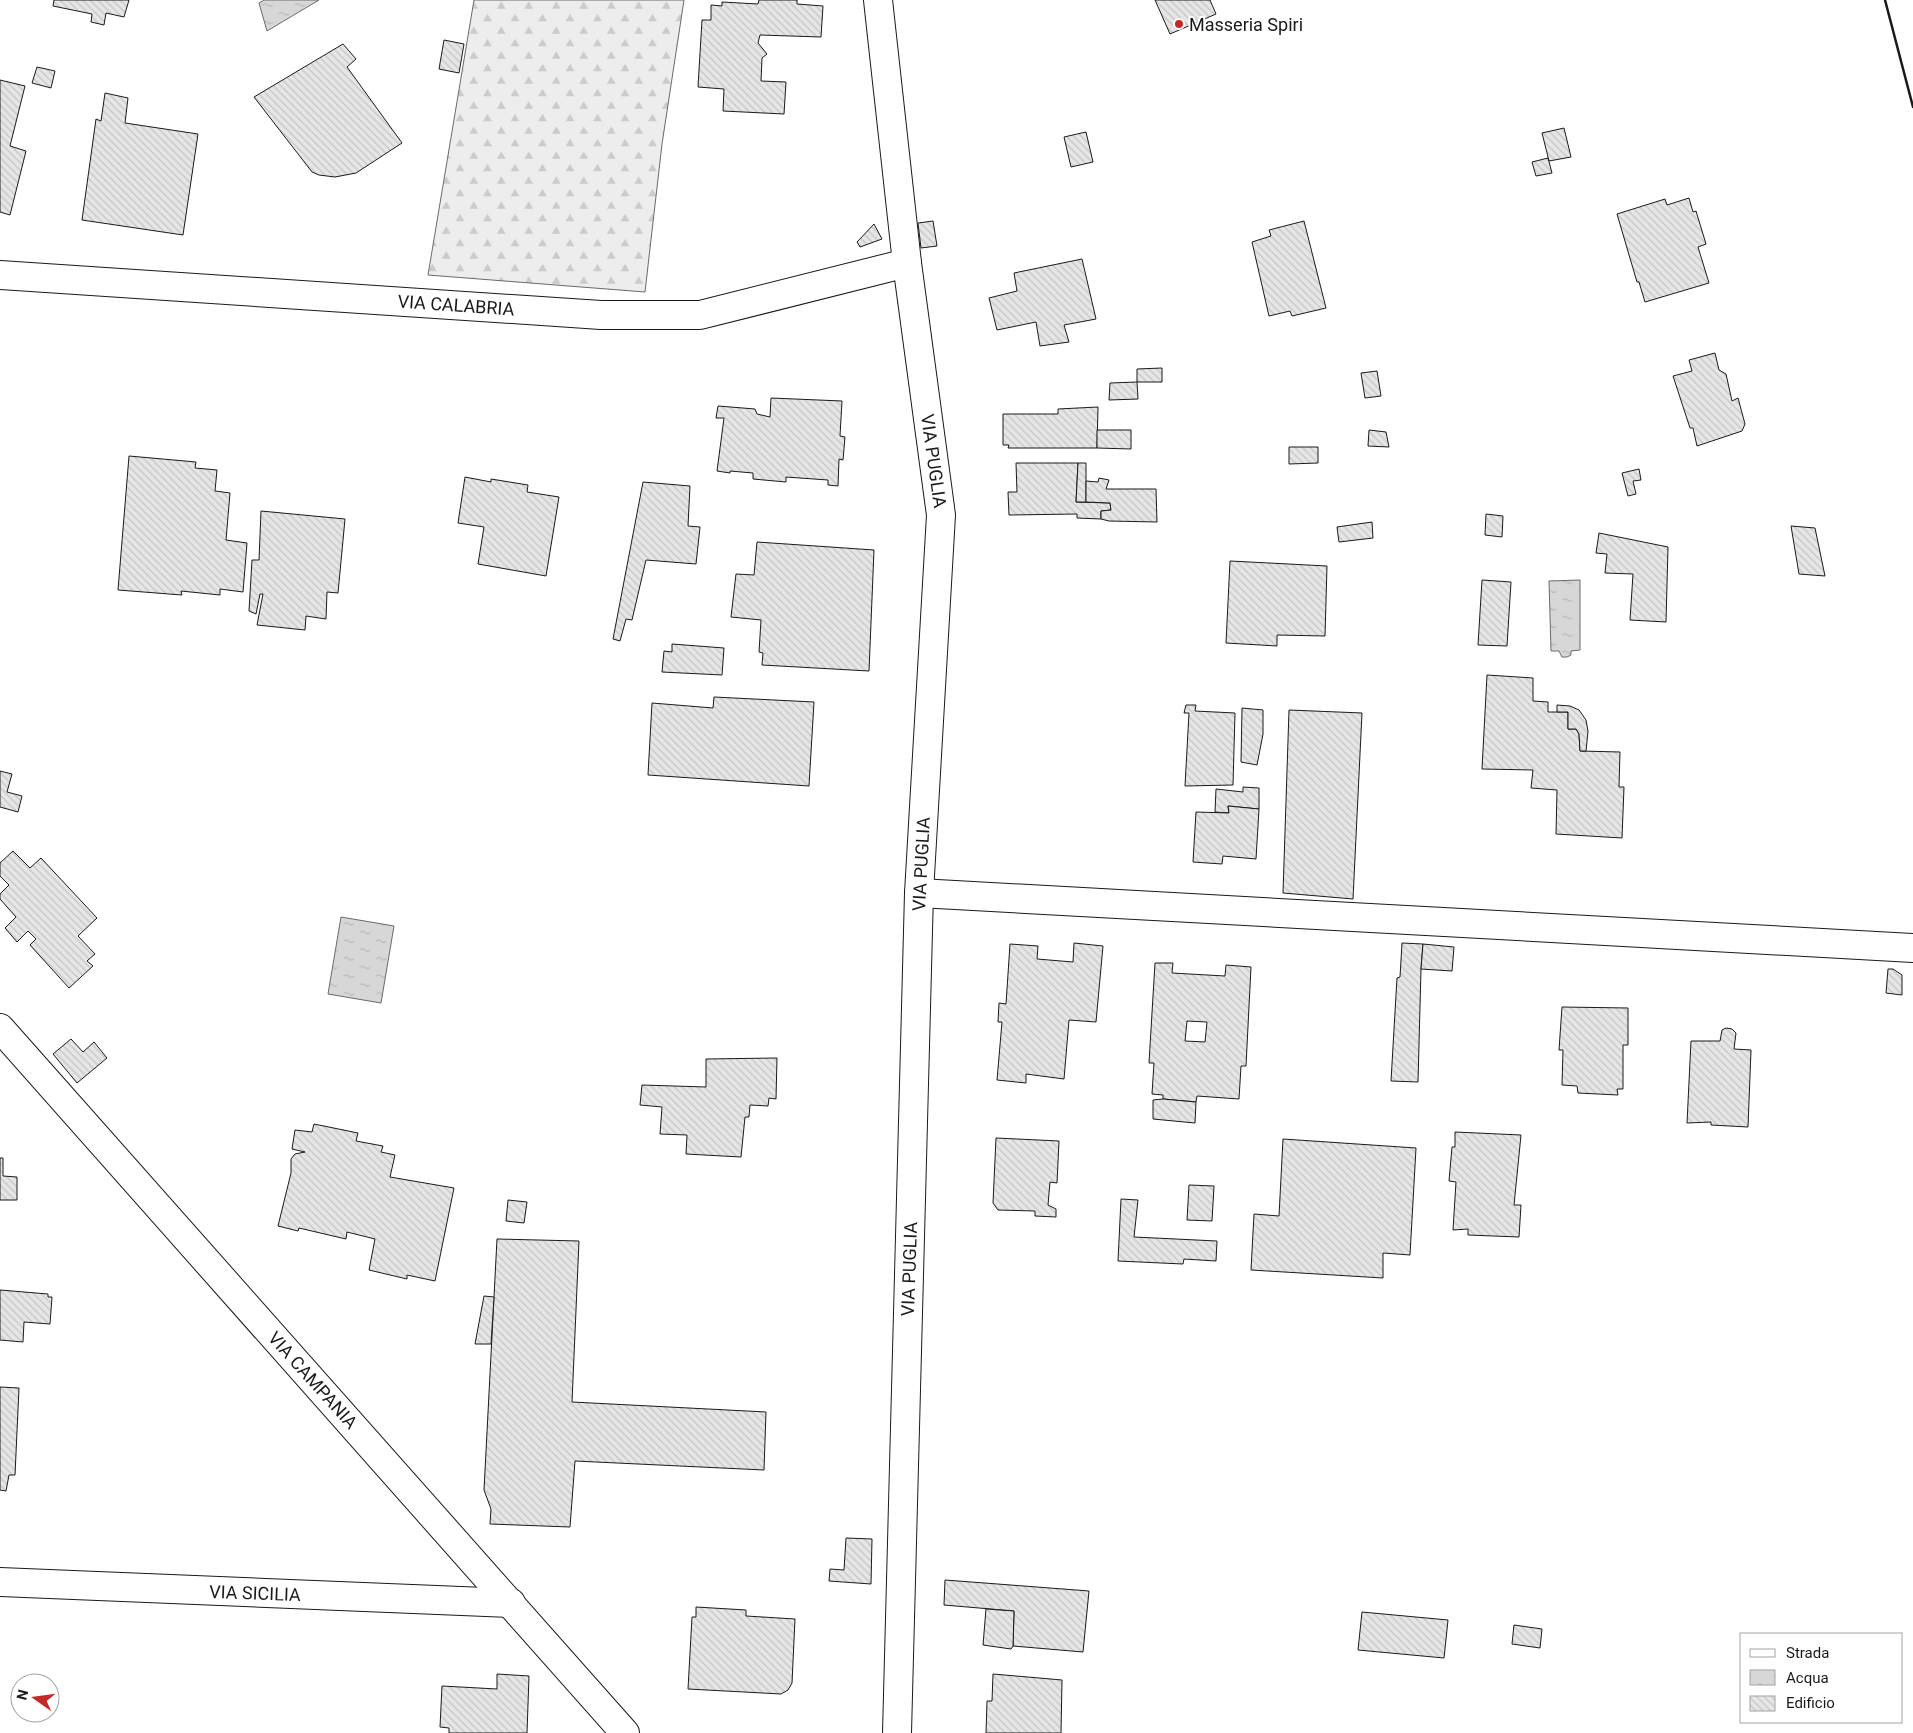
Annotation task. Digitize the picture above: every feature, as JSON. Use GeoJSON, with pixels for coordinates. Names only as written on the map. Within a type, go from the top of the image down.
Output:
{"type":"FeatureCollection","features":[{"type":"Feature","properties":{"kind":"street","name":"VIA PUGLIA"},"geometry":{"type":"LineString","coordinates":[[878,0],[907,263],[941,515],[919,893],[897,1733]]}},
{"type":"Feature","properties":{"kind":"street","name":"VIA CALABRIA"},"geometry":{"type":"LineString","coordinates":[[0,274],[600,315],[700,315],[907,263]]}},
{"type":"Feature","properties":{"kind":"street"},"geometry":{"type":"LineString","coordinates":[[919,893],[1913,948]]}},
{"type":"Feature","properties":{"kind":"street","name":"VIA CAMPANIA"},"geometry":{"type":"LineString","coordinates":[[0,1028],[625,1733]]}},
{"type":"Feature","properties":{"kind":"street","name":"VIA SICILIA"},"geometry":{"type":"LineString","coordinates":[[0,1582],[511,1603]]}},
{"type":"Feature","properties":{"kind":"green space"},"geometry":{"type":"Polygon","coordinates":[[[474,0],[684,0],[662,144],[645,292],[428,275],[474,0]]]}},
{"type":"Feature","properties":{"kind":"water"},"geometry":{"type":"Polygon","coordinates":[[[264,0],[319,0],[267,31],[259,3],[264,0]]]}},
{"type":"Feature","properties":{"kind":"water"},"geometry":{"type":"Polygon","coordinates":[[[1580,580],[1580,650],[1571,651],[1571,655],[1562,657],[1559,651],[1551,651],[1549,581],[1580,580]]]}},
{"type":"Feature","properties":{"kind":"water"},"geometry":{"type":"Polygon","coordinates":[[[341,917],[394,926],[381,1003],[328,994],[341,917]]]}},
{"type":"Feature","properties":{"kind":"building"},"geometry":{"type":"Polygon","coordinates":[[[54,0],[129,0],[124,17],[106,13],[104,25],[91,22],[92,14],[53,6],[54,0]]]}},
{"type":"Feature","properties":{"kind":"building"},"geometry":{"type":"Polygon","coordinates":[[[759,0],[797,0],[797,4],[823,6],[821,37],[760,35],[758,43],[767,54],[762,58],[761,81],[786,82],[784,114],[723,111],[724,89],[698,87],[702,20],[711,20],[711,5],[722,6],[722,2],[758,4],[759,0]]]}},
{"type":"Feature","properties":{"kind":"building","name":"Masseria Spiri"},"geometry":{"type":"Polygon","coordinates":[[[1155,0],[1210,0],[1216,14],[1170,34],[1155,0]]]}},
{"type":"Feature","properties":{"kind":"building"},"geometry":{"type":"Polygon","coordinates":[[[444,40],[464,44],[459,73],[439,69],[444,40]]]}},
{"type":"Feature","properties":{"kind":"building"},"geometry":{"type":"Polygon","coordinates":[[[343,44],[356,59],[347,67],[402,143],[356,173],[335,177],[312,172],[254,97],[343,44]]]}},
{"type":"Feature","properties":{"kind":"building"},"geometry":{"type":"Polygon","coordinates":[[[37,67],[55,71],[51,88],[32,83],[37,67]]]}},
{"type":"Feature","properties":{"kind":"building"},"geometry":{"type":"Polygon","coordinates":[[[0,80],[25,86],[10,146],[26,151],[10,215],[0,212],[0,80]]]}},
{"type":"Feature","properties":{"kind":"building"},"geometry":{"type":"Polygon","coordinates":[[[105,93],[128,98],[125,123],[198,134],[183,235],[82,220],[96,119],[101,121],[105,93]]]}},
{"type":"Feature","properties":{"kind":"building"},"geometry":{"type":"Polygon","coordinates":[[[1564,128],[1571,157],[1549,161],[1542,133],[1564,128]]]}},
{"type":"Feature","properties":{"kind":"building"},"geometry":{"type":"Polygon","coordinates":[[[1086,132],[1093,162],[1071,167],[1064,137],[1086,132]]]}},
{"type":"Feature","properties":{"kind":"building"},"geometry":{"type":"Polygon","coordinates":[[[1548,158],[1552,173],[1536,176],[1532,162],[1548,158]]]}},
{"type":"Feature","properties":{"kind":"building"},"geometry":{"type":"Polygon","coordinates":[[[1689,198],[1693,212],[1696,211],[1706,244],[1698,247],[1709,283],[1645,302],[1639,282],[1637,282],[1617,214],[1665,199],[1667,205],[1689,198]]]}},
{"type":"Feature","properties":{"kind":"building"},"geometry":{"type":"Polygon","coordinates":[[[933,221],[937,246],[921,248],[918,223],[933,221]]]}},
{"type":"Feature","properties":{"kind":"building"},"geometry":{"type":"Polygon","coordinates":[[[1304,221],[1326,308],[1292,316],[1290,311],[1269,316],[1252,242],[1271,236],[1269,230],[1304,221]]]}},
{"type":"Feature","properties":{"kind":"building"},"geometry":{"type":"Polygon","coordinates":[[[874,224],[882,239],[860,247],[857,242],[874,224]]]}},
{"type":"Feature","properties":{"kind":"building"},"geometry":{"type":"Polygon","coordinates":[[[1082,259],[1096,319],[1064,325],[1069,342],[1040,346],[1036,322],[997,330],[989,298],[1017,291],[1014,273],[1082,259]]]}},
{"type":"Feature","properties":{"kind":"building"},"geometry":{"type":"Polygon","coordinates":[[[1715,353],[1719,370],[1726,374],[1732,401],[1738,398],[1745,424],[1742,431],[1697,446],[1693,428],[1690,428],[1673,376],[1692,371],[1689,360],[1715,353]]]}},
{"type":"Feature","properties":{"kind":"building"},"geometry":{"type":"Polygon","coordinates":[[[1162,368],[1162,382],[1137,382],[1137,369],[1162,368]]]}},
{"type":"Feature","properties":{"kind":"building"},"geometry":{"type":"Polygon","coordinates":[[[1377,371],[1381,396],[1365,398],[1361,373],[1377,371]]]}},
{"type":"Feature","properties":{"kind":"building"},"geometry":{"type":"Polygon","coordinates":[[[1137,382],[1138,399],[1109,400],[1110,383],[1137,382]]]}},
{"type":"Feature","properties":{"kind":"building"},"geometry":{"type":"Polygon","coordinates":[[[771,398],[842,401],[840,436],[845,437],[843,460],[839,459],[838,486],[828,485],[828,480],[786,477],[786,482],[753,479],[753,473],[717,471],[724,418],[716,418],[718,406],[755,409],[757,414],[770,417],[771,398]]]}},
{"type":"Feature","properties":{"kind":"building"},"geometry":{"type":"Polygon","coordinates":[[[1098,407],[1097,448],[1008,448],[1009,445],[1003,445],[1003,414],[1058,414],[1058,409],[1098,407]]]}},
{"type":"Feature","properties":{"kind":"building"},"geometry":{"type":"Polygon","coordinates":[[[1097,430],[1131,430],[1131,449],[1097,448],[1097,430]]]}},
{"type":"Feature","properties":{"kind":"building"},"geometry":{"type":"Polygon","coordinates":[[[1369,430],[1386,432],[1389,447],[1368,446],[1369,430]]]}},
{"type":"Feature","properties":{"kind":"building"},"geometry":{"type":"Polygon","coordinates":[[[1289,447],[1318,447],[1318,463],[1289,464],[1289,447]]]}},
{"type":"Feature","properties":{"kind":"building"},"geometry":{"type":"Polygon","coordinates":[[[129,456],[196,462],[195,468],[217,470],[215,491],[230,493],[226,540],[247,543],[243,592],[220,589],[220,595],[181,591],[182,595],[118,590],[129,456]]]}},
{"type":"Feature","properties":{"kind":"building"},"geometry":{"type":"Polygon","coordinates":[[[1016,463],[1078,463],[1076,502],[1110,503],[1111,510],[1101,511],[1101,519],[1077,518],[1077,514],[1009,515],[1008,492],[1017,492],[1016,463]]]}},
{"type":"Feature","properties":{"kind":"building"},"geometry":{"type":"Polygon","coordinates":[[[1078,463],[1086,463],[1086,502],[1076,502],[1078,463]]]}},
{"type":"Feature","properties":{"kind":"building"},"geometry":{"type":"Polygon","coordinates":[[[1639,469],[1641,480],[1633,481],[1636,494],[1628,496],[1622,473],[1639,469]]]}},
{"type":"Feature","properties":{"kind":"building"},"geometry":{"type":"Polygon","coordinates":[[[465,477],[491,482],[491,479],[528,485],[527,492],[559,497],[546,576],[478,564],[484,527],[458,523],[465,477]]]}},
{"type":"Feature","properties":{"kind":"building"},"geometry":{"type":"Polygon","coordinates":[[[1099,478],[1109,480],[1106,489],[1156,489],[1157,522],[1109,521],[1101,519],[1101,511],[1111,510],[1110,503],[1086,502],[1086,481],[1098,482],[1099,478]]]}},
{"type":"Feature","properties":{"kind":"building"},"geometry":{"type":"Polygon","coordinates":[[[643,482],[690,486],[688,526],[700,527],[696,564],[646,560],[632,620],[626,619],[620,641],[613,639],[643,482]]]}},
{"type":"Feature","properties":{"kind":"building"},"geometry":{"type":"Polygon","coordinates":[[[261,511],[345,519],[338,593],[327,592],[326,619],[306,616],[305,630],[257,625],[263,594],[260,594],[256,614],[249,611],[252,560],[259,560],[261,511]]]}},
{"type":"Feature","properties":{"kind":"building"},"geometry":{"type":"Polygon","coordinates":[[[1486,514],[1503,516],[1502,537],[1485,535],[1486,514]]]}},
{"type":"Feature","properties":{"kind":"building"},"geometry":{"type":"Polygon","coordinates":[[[1372,522],[1373,538],[1339,542],[1337,527],[1372,522]]]}},
{"type":"Feature","properties":{"kind":"building"},"geometry":{"type":"Polygon","coordinates":[[[1791,526],[1815,528],[1825,576],[1799,574],[1791,526]]]}},
{"type":"Feature","properties":{"kind":"building"},"geometry":{"type":"Polygon","coordinates":[[[1599,533],[1668,547],[1666,622],[1630,620],[1633,574],[1605,573],[1607,554],[1596,553],[1599,533]]]}},
{"type":"Feature","properties":{"kind":"building"},"geometry":{"type":"Polygon","coordinates":[[[757,542],[874,550],[869,671],[762,665],[763,653],[759,652],[761,620],[731,617],[736,574],[754,575],[757,542]]]}},
{"type":"Feature","properties":{"kind":"building"},"geometry":{"type":"Polygon","coordinates":[[[1230,561],[1327,566],[1325,636],[1277,635],[1277,646],[1226,643],[1230,561]]]}},
{"type":"Feature","properties":{"kind":"building"},"geometry":{"type":"Polygon","coordinates":[[[1482,580],[1511,582],[1507,646],[1478,645],[1482,580]]]}},
{"type":"Feature","properties":{"kind":"building"},"geometry":{"type":"Polygon","coordinates":[[[672,644],[724,648],[722,675],[662,672],[664,651],[672,652],[672,644]]]}},
{"type":"Feature","properties":{"kind":"building"},"geometry":{"type":"Polygon","coordinates":[[[1487,675],[1533,678],[1533,701],[1548,702],[1548,712],[1568,712],[1568,729],[1576,729],[1579,734],[1580,751],[1620,752],[1619,787],[1624,787],[1622,838],[1556,834],[1557,790],[1531,788],[1533,770],[1482,769],[1487,675]]]}},
{"type":"Feature","properties":{"kind":"building"},"geometry":{"type":"Polygon","coordinates":[[[714,697],[814,702],[809,786],[648,775],[652,703],[713,708],[714,697]]]}},
{"type":"Feature","properties":{"kind":"building"},"geometry":{"type":"Polygon","coordinates":[[[1186,705],[1196,705],[1195,711],[1235,713],[1233,785],[1185,786],[1189,713],[1184,713],[1186,705]]]}},
{"type":"Feature","properties":{"kind":"building"},"geometry":{"type":"Polygon","coordinates":[[[1557,705],[1570,706],[1579,710],[1586,720],[1588,731],[1586,751],[1580,751],[1579,734],[1576,729],[1568,729],[1568,712],[1557,712],[1557,705]]]}},
{"type":"Feature","properties":{"kind":"building"},"geometry":{"type":"Polygon","coordinates":[[[1242,708],[1263,710],[1263,734],[1257,765],[1241,762],[1242,708]]]}},
{"type":"Feature","properties":{"kind":"building"},"geometry":{"type":"Polygon","coordinates":[[[1289,710],[1362,713],[1353,899],[1283,893],[1289,710]]]}},
{"type":"Feature","properties":{"kind":"building"},"geometry":{"type":"Polygon","coordinates":[[[0,771],[12,774],[7,792],[22,796],[18,812],[0,807],[0,771]]]}},
{"type":"Feature","properties":{"kind":"building"},"geometry":{"type":"Polygon","coordinates":[[[1243,787],[1259,788],[1259,809],[1228,806],[1229,813],[1215,812],[1216,789],[1243,792],[1243,787]]]}},
{"type":"Feature","properties":{"kind":"building"},"geometry":{"type":"Polygon","coordinates":[[[1228,806],[1259,809],[1256,859],[1223,856],[1222,864],[1193,862],[1196,812],[1229,813],[1228,806]]]}},
{"type":"Feature","properties":{"kind":"building"},"geometry":{"type":"Polygon","coordinates":[[[13,851],[30,868],[41,858],[97,918],[78,936],[95,954],[87,961],[93,966],[69,988],[30,945],[36,939],[28,931],[17,942],[5,928],[16,917],[0,899],[0,894],[9,885],[0,876],[0,863],[13,851]]]}},
{"type":"Feature","properties":{"kind":"building"},"geometry":{"type":"Polygon","coordinates":[[[1074,943],[1103,946],[1096,1022],[1069,1020],[1064,1079],[1026,1074],[1026,1083],[997,1080],[1002,1022],[998,1022],[999,1003],[1006,1004],[1010,944],[1038,946],[1037,959],[1073,962],[1074,943]]]}},
{"type":"Feature","properties":{"kind":"building"},"geometry":{"type":"Polygon","coordinates":[[[1402,943],[1423,944],[1418,1082],[1391,1081],[1397,978],[1400,977],[1402,943]]]}},
{"type":"Feature","properties":{"kind":"building"},"geometry":{"type":"Polygon","coordinates":[[[1423,944],[1454,947],[1452,971],[1421,969],[1423,944]]]}},
{"type":"Feature","properties":{"kind":"building"},"geometry":{"type":"Polygon","coordinates":[[[1155,963],[1173,963],[1172,973],[1225,976],[1226,965],[1251,967],[1246,1066],[1241,1066],[1239,1099],[1197,1096],[1196,1102],[1163,1099],[1163,1095],[1152,1094],[1154,1063],[1149,1063],[1155,963]],[[1187,1021],[1185,1041],[1205,1042],[1207,1022],[1187,1021]]]}},
{"type":"Feature","properties":{"kind":"building"},"geometry":{"type":"Polygon","coordinates":[[[1888,969],[1893,969],[1902,975],[1902,995],[1886,993],[1888,969]]]}},
{"type":"Feature","properties":{"kind":"building"},"geometry":{"type":"Polygon","coordinates":[[[1562,1007],[1628,1008],[1628,1045],[1623,1045],[1623,1089],[1617,1089],[1618,1095],[1578,1093],[1577,1086],[1562,1085],[1563,1050],[1559,1050],[1562,1007]]]}},
{"type":"Feature","properties":{"kind":"building"},"geometry":{"type":"Polygon","coordinates":[[[1726,1028],[1732,1029],[1736,1033],[1734,1049],[1751,1050],[1748,1127],[1711,1125],[1711,1122],[1687,1123],[1691,1041],[1720,1041],[1722,1030],[1726,1028]]]}},
{"type":"Feature","properties":{"kind":"building"},"geometry":{"type":"Polygon","coordinates":[[[71,1039],[83,1052],[94,1042],[107,1058],[77,1083],[53,1054],[71,1039]]]}},
{"type":"Feature","properties":{"kind":"building"},"geometry":{"type":"Polygon","coordinates":[[[777,1058],[776,1099],[769,1098],[768,1106],[750,1105],[749,1117],[745,1117],[741,1157],[686,1154],[687,1135],[660,1134],[662,1107],[640,1105],[642,1085],[706,1087],[706,1059],[777,1058]]]}},
{"type":"Feature","properties":{"kind":"building"},"geometry":{"type":"Polygon","coordinates":[[[1153,1100],[1196,1102],[1195,1123],[1153,1119],[1153,1100]]]}},
{"type":"Feature","properties":{"kind":"building"},"geometry":{"type":"Polygon","coordinates":[[[314,1124],[358,1133],[356,1141],[383,1146],[381,1152],[395,1155],[390,1177],[454,1188],[435,1281],[407,1275],[407,1279],[369,1270],[375,1239],[347,1232],[346,1239],[299,1228],[298,1231],[278,1226],[291,1173],[291,1159],[295,1154],[305,1152],[292,1149],[295,1130],[312,1132],[314,1124]]]}},
{"type":"Feature","properties":{"kind":"building"},"geometry":{"type":"Polygon","coordinates":[[[1455,1132],[1521,1135],[1514,1205],[1521,1205],[1519,1237],[1468,1235],[1468,1229],[1453,1230],[1456,1182],[1449,1181],[1452,1147],[1455,1147],[1455,1132]]]}},
{"type":"Feature","properties":{"kind":"building"},"geometry":{"type":"Polygon","coordinates":[[[996,1138],[1059,1141],[1057,1183],[1050,1182],[1048,1205],[1056,1209],[1056,1217],[1035,1216],[1035,1211],[998,1210],[993,1203],[996,1138]]]}},
{"type":"Feature","properties":{"kind":"building"},"geometry":{"type":"Polygon","coordinates":[[[1283,1139],[1416,1148],[1410,1255],[1383,1253],[1383,1278],[1251,1270],[1254,1214],[1279,1216],[1283,1139]]]}},
{"type":"Feature","properties":{"kind":"building"},"geometry":{"type":"Polygon","coordinates":[[[0,1158],[3,1158],[3,1176],[17,1177],[17,1200],[0,1200],[0,1158]]]}},
{"type":"Feature","properties":{"kind":"building"},"geometry":{"type":"Polygon","coordinates":[[[1189,1185],[1214,1186],[1212,1221],[1187,1220],[1189,1185]]]}},
{"type":"Feature","properties":{"kind":"building"},"geometry":{"type":"Polygon","coordinates":[[[1121,1199],[1138,1200],[1134,1237],[1217,1241],[1216,1261],[1184,1259],[1183,1264],[1118,1261],[1121,1199]]]}},
{"type":"Feature","properties":{"kind":"building"},"geometry":{"type":"Polygon","coordinates":[[[508,1200],[527,1202],[524,1223],[506,1221],[508,1200]]]}},
{"type":"Feature","properties":{"kind":"building"},"geometry":{"type":"Polygon","coordinates":[[[497,1239],[579,1241],[572,1402],[766,1412],[764,1470],[575,1461],[570,1527],[490,1524],[491,1509],[484,1490],[497,1239]]]}},
{"type":"Feature","properties":{"kind":"building"},"geometry":{"type":"Polygon","coordinates":[[[0,1290],[48,1294],[48,1297],[52,1297],[50,1324],[24,1322],[23,1342],[0,1340],[0,1290]]]}},
{"type":"Feature","properties":{"kind":"building"},"geometry":{"type":"Polygon","coordinates":[[[484,1296],[494,1297],[491,1344],[475,1344],[484,1296]]]}},
{"type":"Feature","properties":{"kind":"building"},"geometry":{"type":"Polygon","coordinates":[[[0,1387],[19,1388],[15,1475],[9,1475],[6,1491],[0,1490],[0,1387]]]}},
{"type":"Feature","properties":{"kind":"building"},"geometry":{"type":"Polygon","coordinates":[[[846,1538],[872,1539],[871,1584],[829,1581],[830,1569],[844,1570],[846,1538]]]}},
{"type":"Feature","properties":{"kind":"building"},"geometry":{"type":"Polygon","coordinates":[[[945,1580],[1089,1591],[1083,1652],[1013,1646],[1014,1611],[944,1605],[945,1580]]]}},
{"type":"Feature","properties":{"kind":"building"},"geometry":{"type":"Polygon","coordinates":[[[696,1607],[746,1610],[746,1616],[795,1619],[792,1683],[788,1690],[781,1694],[688,1689],[692,1617],[696,1617],[696,1607]]]}},
{"type":"Feature","properties":{"kind":"building"},"geometry":{"type":"Polygon","coordinates":[[[986,1609],[1014,1611],[1013,1646],[1011,1649],[983,1645],[986,1609]]]}},
{"type":"Feature","properties":{"kind":"building"},"geometry":{"type":"Polygon","coordinates":[[[1362,1612],[1448,1620],[1444,1658],[1358,1650],[1362,1612]]]}},
{"type":"Feature","properties":{"kind":"building"},"geometry":{"type":"Polygon","coordinates":[[[1514,1625],[1542,1629],[1540,1648],[1512,1644],[1514,1625]]]}},
{"type":"Feature","properties":{"kind":"building"},"geometry":{"type":"Polygon","coordinates":[[[497,1674],[529,1676],[527,1733],[449,1733],[449,1728],[440,1727],[442,1686],[497,1689],[497,1674]]]}},
{"type":"Feature","properties":{"kind":"building"},"geometry":{"type":"Polygon","coordinates":[[[993,1674],[1062,1680],[1061,1733],[986,1733],[987,1701],[992,1701],[993,1674]]]}},
{"type":"Feature","properties":{"kind":"wall"},"geometry":{"type":"LineString","coordinates":[[1885,0],[1913,107]]}},
{"type":"Feature","properties":{"kind":"place","name":"Masseria Spiri"},"geometry":{"type":"Point","coordinates":[1179,24]}}]}
